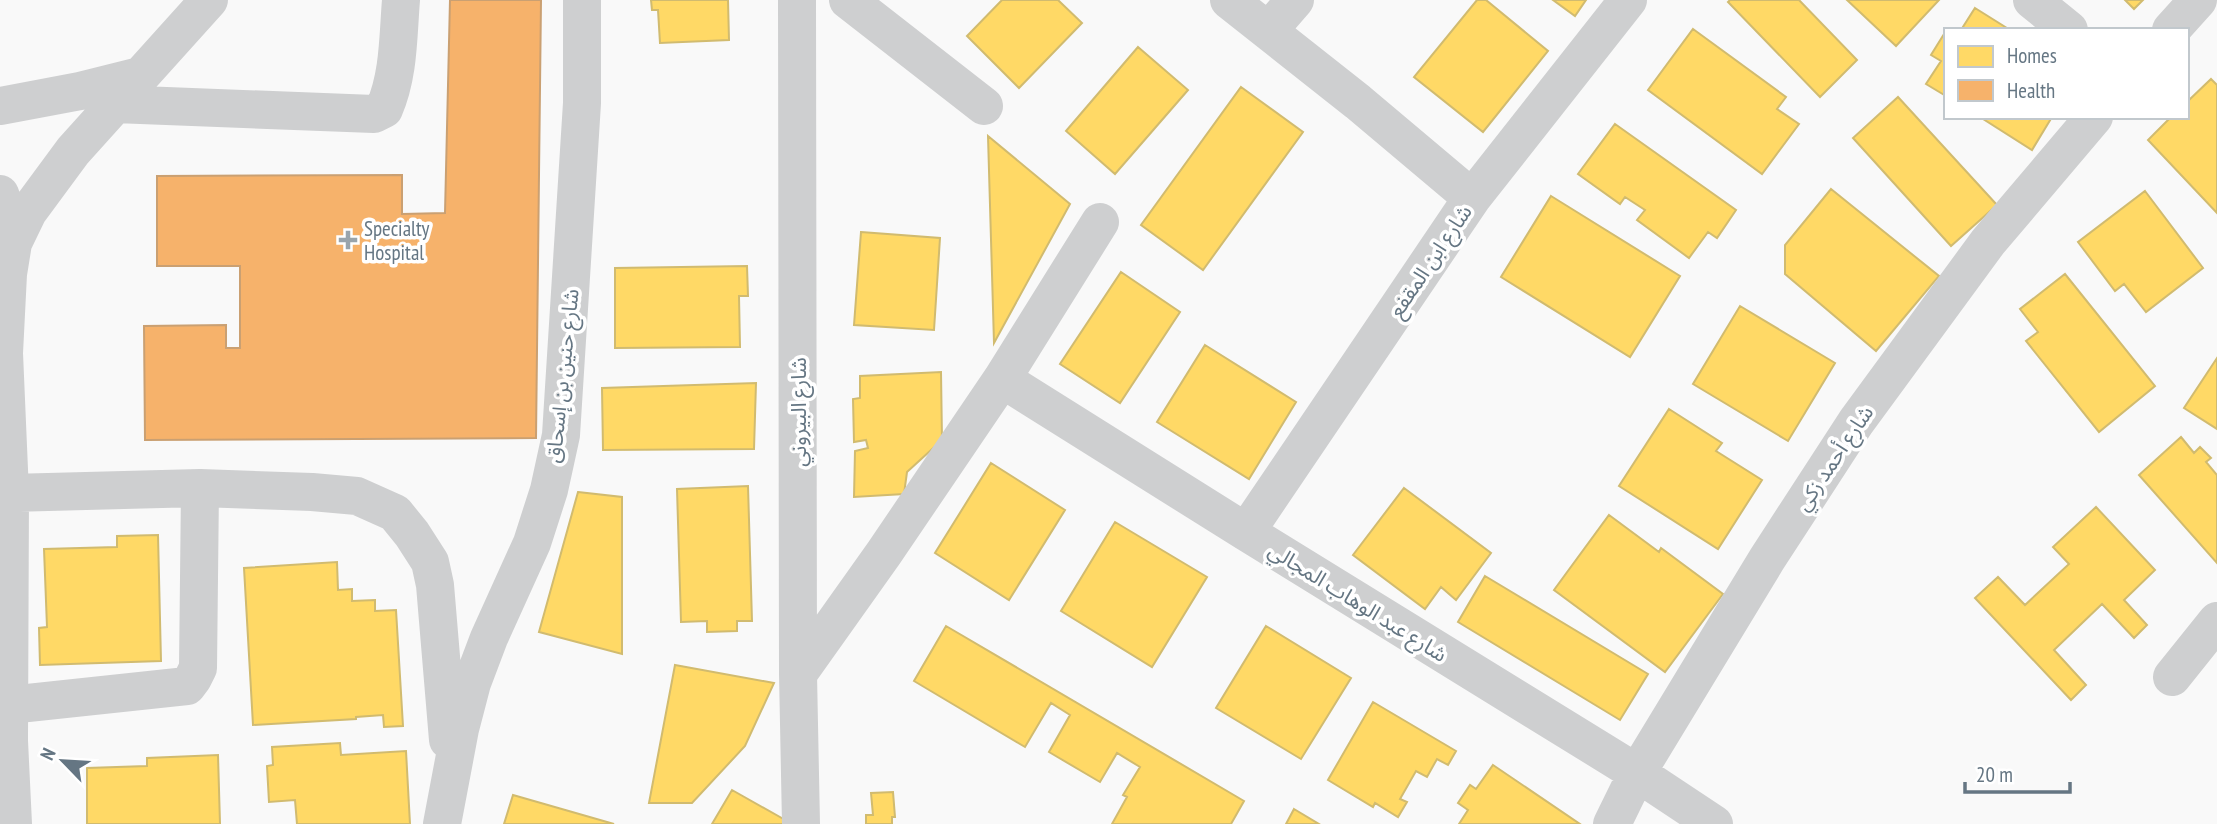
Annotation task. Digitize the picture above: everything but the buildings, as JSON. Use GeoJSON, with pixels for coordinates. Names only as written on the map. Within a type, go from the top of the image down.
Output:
{"type":"FeatureCollection","features":[{"type":"Feature","properties":{"kind":"street"},"geometry":{"type":"LineString","coordinates":[[13,824],[6,730],[10,493],[2,357],[13,243],[28,212],[73,151],[209,0]]}},
{"type":"Feature","properties":{"kind":"street"},"geometry":{"type":"LineString","coordinates":[[115,104],[374,114],[384,109],[390,94],[395,71],[401,0]]}},
{"type":"Feature","properties":{"kind":"street","name":"شارع حنين بن إسحاق"},"geometry":{"type":"LineString","coordinates":[[442,824],[460,729],[472,683],[489,638],[532,543],[549,490],[561,435],[582,103],[582,0]]}},
{"type":"Feature","properties":{"kind":"street","name":"شارع البيروني"},"geometry":{"type":"LineString","coordinates":[[797,0],[798,674],[801,824]]}},
{"type":"Feature","properties":{"kind":"street"},"geometry":{"type":"LineString","coordinates":[[848,0],[984,106]]}},
{"type":"Feature","properties":{"kind":"street"},"geometry":{"type":"LineString","coordinates":[[1229,0],[1358,102],[1472,198]]}},
{"type":"Feature","properties":{"kind":"street"},"geometry":{"type":"LineString","coordinates":[[1269,30],[1295,0]]}},
{"type":"Feature","properties":{"kind":"street","name":"شارع ابن المقفع"},"geometry":{"type":"LineString","coordinates":[[1246,533],[1472,198],[1628,0]]}},
{"type":"Feature","properties":{"kind":"street"},"geometry":{"type":"LineString","coordinates":[[2032,0],[2067,28]]}},
{"type":"Feature","properties":{"kind":"street"},"geometry":{"type":"LineString","coordinates":[[2173,28],[2198,0]]}},
{"type":"Feature","properties":{"kind":"street"},"geometry":{"type":"LineString","coordinates":[[0,106],[140,76]]}},
{"type":"Feature","properties":{"kind":"street","name":"شارع أحمد زكي"},"geometry":{"type":"LineString","coordinates":[[1612,824],[1637,774],[1767,559],[1856,422],[1988,242],[2092,119]]}},
{"type":"Feature","properties":{"kind":"street"},"geometry":{"type":"LineString","coordinates":[[0,194],[13,243]]}},
{"type":"Feature","properties":{"kind":"street"},"geometry":{"type":"LineString","coordinates":[[798,674],[1002,379],[1100,222]]}},
{"type":"Feature","properties":{"kind":"street","name":"شارع عبد الوهاب المجالي"},"geometry":{"type":"LineString","coordinates":[[1002,379],[1714,824]]}},
{"type":"Feature","properties":{"kind":"street"},"geometry":{"type":"LineString","coordinates":[[6,730],[187,685],[193,678],[198,668],[200,488]]}},
{"type":"Feature","properties":{"kind":"street","name":"شارع حنين بن إسحاق"},"geometry":{"type":"LineString","coordinates":[[10,493],[200,488],[312,492],[357,496],[395,513],[430,562],[435,585],[451,777]]}},
{"type":"Feature","properties":{"kind":"street"},"geometry":{"type":"LineString","coordinates":[[2172,677],[2217,621]]}},
{"type":"Feature","properties":{"kind":"place","name":"Specialty Hospital"},"geometry":{"type":"Point","coordinates":[348,240]}}]}
